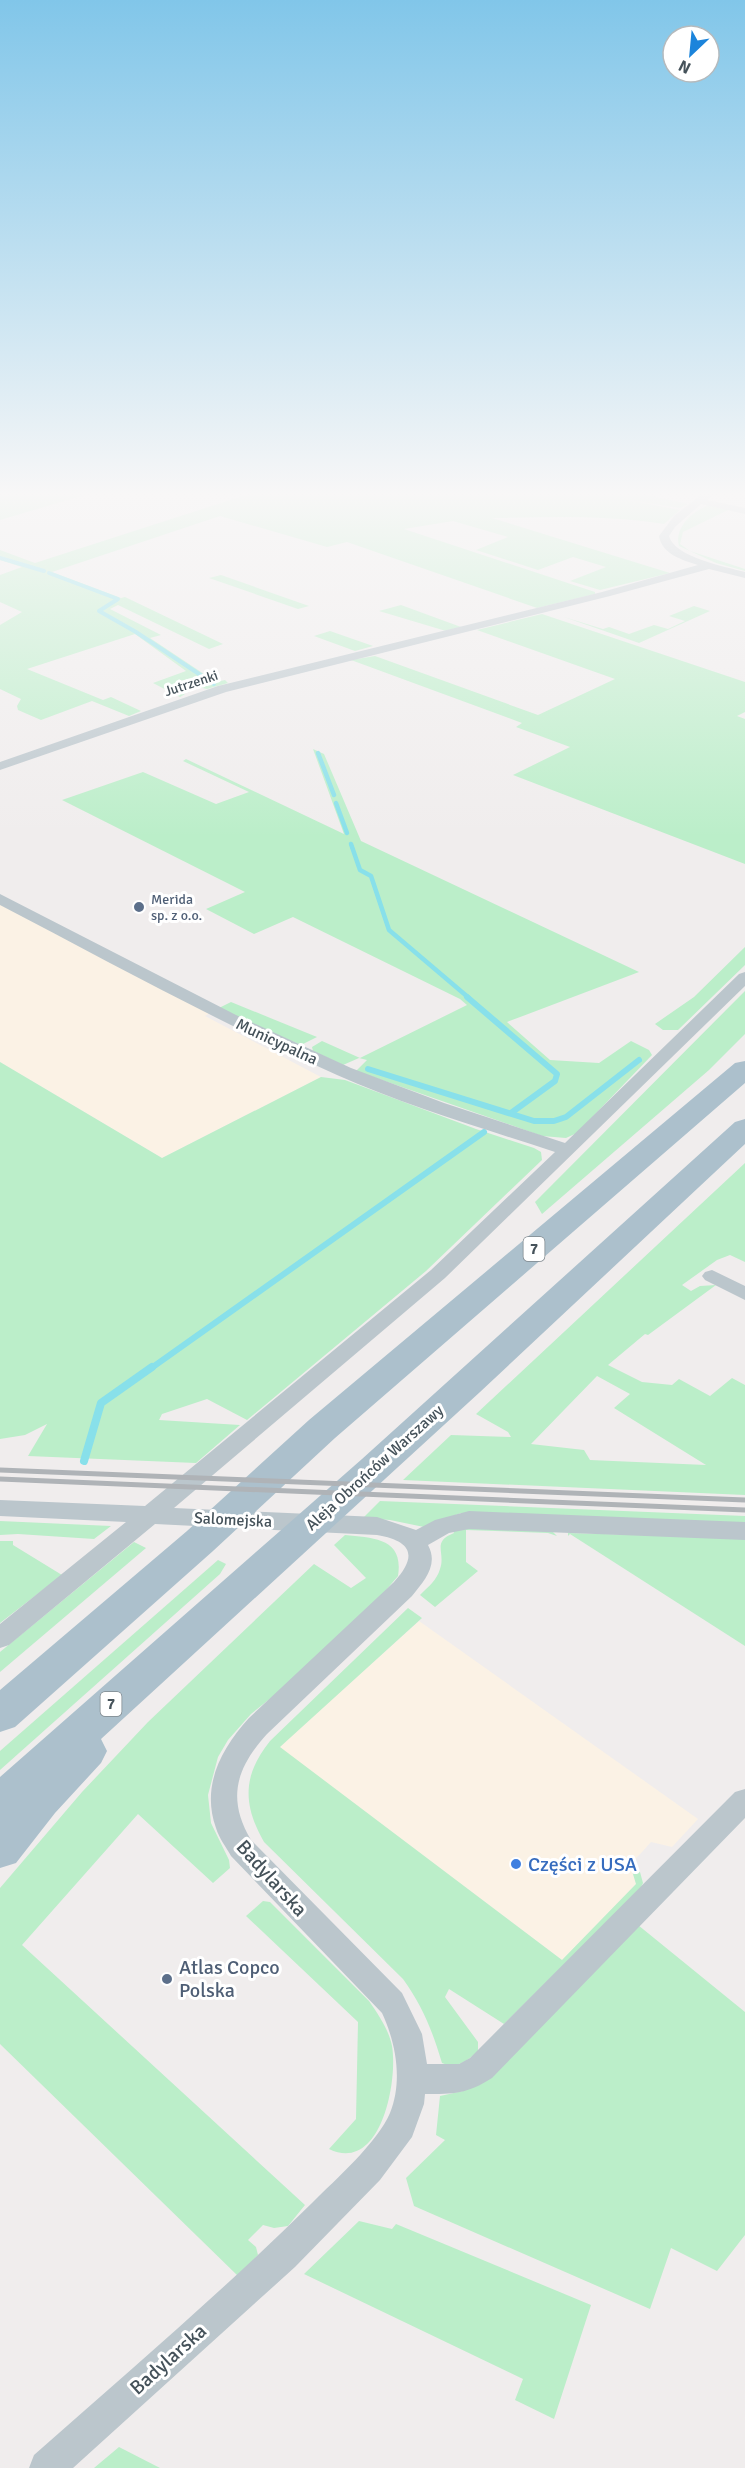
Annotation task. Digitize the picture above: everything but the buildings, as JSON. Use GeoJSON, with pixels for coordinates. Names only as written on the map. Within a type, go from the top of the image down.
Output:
{"type":"FeatureCollection","features":[{"type":"Feature","properties":{"kind":"main road","name":"7"},"geometry":{"type":"LineString","coordinates":[[0,1715],[200,1541],[322,1430],[745,1069]]}},
{"type":"Feature","properties":{"kind":"main road","name":"Aleja Obrońców Warszawy"},"geometry":{"type":"LineString","coordinates":[[0,1803],[223,1606],[565,1296],[745,1128]]}},
{"type":"Feature","properties":{"kind":"main road"},"geometry":{"type":"LineString","coordinates":[[0,1850],[40,1800],[223,1606]]}},
{"type":"Feature","properties":{"kind":"street","name":"Jutrzenki"},"geometry":{"type":"LineString","coordinates":[[0,766],[222,689],[557,606]]}},
{"type":"Feature","properties":{"kind":"street","name":"Municypalna"},"geometry":{"type":"LineString","coordinates":[[0,899],[220,1014],[345,1072],[438,1107],[568,1150]]}},
{"type":"Feature","properties":{"kind":"street"},"geometry":{"type":"LineString","coordinates":[[0,1638],[438,1274],[488,1229],[745,976]]}},
{"type":"Feature","properties":{"kind":"street"},"geometry":{"type":"LineString","coordinates":[[712,1276],[745,1294]]}},
{"type":"Feature","properties":{"kind":"street","name":"Salomejska"},"geometry":{"type":"LineString","coordinates":[[0,1508],[377,1526],[398,1530],[414,1542]]}},
{"type":"Feature","properties":{"kind":"street"},"geometry":{"type":"LineString","coordinates":[[414,1542],[443,1527],[469,1520],[745,1531]]}},
{"type":"Feature","properties":{"kind":"street","name":"Badylarska"},"geometry":{"type":"LineString","coordinates":[[47,2468],[283,2254],[369,2169],[384,2151],[405,2118],[411,2097],[412,2058],[407,2034],[392,2004],[241,1848],[229,1827],[224,1790],[230,1766],[252,1732],[328,1662],[413,1578],[421,1560],[414,1542]]}},
{"type":"Feature","properties":{"kind":"street"},"geometry":{"type":"LineString","coordinates":[[413,2079],[459,2079],[481,2068],[745,1800]]}},
{"type":"Feature","properties":{"kind":"shaded area"},"geometry":{"type":"Polygon","coordinates":[[[0,903],[210,1013],[205,1016],[321,1077],[162,1158],[0,1062],[0,903]]]}},
{"type":"Feature","properties":{"kind":"shaded area"},"geometry":{"type":"Polygon","coordinates":[[[419,1621],[698,1819],[672,1847],[651,1842],[630,1864],[636,1884],[562,1960],[279,1747],[419,1621]]]}},
{"type":"Feature","properties":{"kind":"green space"},"geometry":{"type":"Polygon","coordinates":[[[9,606],[116,606],[110,609],[161,635],[150,638],[216,682],[225,680],[228,683],[207,689],[181,683],[175,686],[185,694],[180,697],[153,683],[186,671],[135,634],[27,669],[103,700],[111,697],[141,711],[129,716],[92,701],[41,720],[18,710],[17,706],[21,699],[0,689],[0,625],[22,612],[9,606]]]}},
{"type":"Feature","properties":{"kind":"green space"},"geometry":{"type":"Polygon","coordinates":[[[120,606],[144,606],[223,644],[209,649],[120,606]]]}},
{"type":"Feature","properties":{"kind":"green space"},"geometry":{"type":"Polygon","coordinates":[[[290,606],[308,606],[298,609],[290,606]]]}},
{"type":"Feature","properties":{"kind":"green space"},"geometry":{"type":"Polygon","coordinates":[[[404,606],[461,627],[446,631],[379,611],[404,606]]]}},
{"type":"Feature","properties":{"kind":"green space"},"geometry":{"type":"Polygon","coordinates":[[[694,606],[710,611],[639,643],[564,617],[629,634],[654,625],[668,629],[685,621],[669,616],[694,606]]]}},
{"type":"Feature","properties":{"kind":"green space"},"geometry":{"type":"Polygon","coordinates":[[[542,614],[745,682],[745,712],[737,716],[745,719],[745,864],[513,775],[570,747],[516,727],[522,723],[351,660],[375,656],[538,715],[615,679],[477,630],[542,614]]]}},
{"type":"Feature","properties":{"kind":"green space"},"geometry":{"type":"Polygon","coordinates":[[[330,631],[373,646],[355,651],[314,636],[330,631]]]}},
{"type":"Feature","properties":{"kind":"green space"},"geometry":{"type":"Polygon","coordinates":[[[313,749],[324,754],[361,841],[639,972],[507,1022],[550,1060],[599,1063],[631,1041],[649,1050],[652,1055],[577,1133],[566,1138],[542,1136],[356,1071],[367,1060],[359,1058],[343,1065],[313,1051],[312,1047],[322,1041],[360,1058],[467,1005],[460,999],[293,917],[254,934],[206,909],[245,892],[62,800],[143,772],[216,804],[249,792],[183,761],[186,759],[344,834],[313,749]]]}},
{"type":"Feature","properties":{"kind":"green space"},"geometry":{"type":"Polygon","coordinates":[[[745,947],[745,965],[678,1030],[663,1030],[655,1024],[694,997],[745,947]]]}},
{"type":"Feature","properties":{"kind":"green space"},"geometry":{"type":"Polygon","coordinates":[[[745,991],[745,1034],[709,1070],[542,1214],[535,1202],[745,991]]]}},
{"type":"Feature","properties":{"kind":"green space"},"geometry":{"type":"Polygon","coordinates":[[[231,1002],[317,1037],[301,1045],[217,1009],[231,1002]]]}},
{"type":"Feature","properties":{"kind":"green space"},"geometry":{"type":"Polygon","coordinates":[[[0,1062],[162,1158],[321,1077],[345,1080],[534,1148],[541,1152],[542,1160],[426,1271],[247,1420],[207,1399],[162,1414],[159,1420],[240,1425],[196,1463],[28,1456],[47,1424],[25,1435],[0,1439],[0,1062]]]}},
{"type":"Feature","properties":{"kind":"green space"},"geometry":{"type":"Polygon","coordinates":[[[745,1163],[745,1262],[730,1255],[717,1260],[682,1285],[691,1291],[700,1286],[716,1285],[648,1335],[645,1334],[608,1365],[642,1382],[672,1385],[679,1379],[710,1396],[732,1378],[745,1385],[745,1495],[403,1480],[451,1435],[511,1437],[508,1432],[476,1414],[745,1163]],[[597,1376],[531,1444],[584,1450],[590,1460],[706,1465],[614,1408],[630,1394],[597,1376]]]}},
{"type":"Feature","properties":{"kind":"green space"},"geometry":{"type":"Polygon","coordinates":[[[380,1501],[745,1516],[745,1525],[461,1513],[424,1527],[390,1520],[363,1518],[380,1501]]]}},
{"type":"Feature","properties":{"kind":"green space"},"geometry":{"type":"Polygon","coordinates":[[[0,1521],[111,1526],[94,1539],[0,1535],[0,1521]]]}},
{"type":"Feature","properties":{"kind":"green space"},"geometry":{"type":"Polygon","coordinates":[[[466,1526],[552,1531],[557,1536],[548,1533],[466,1530],[466,1562],[478,1571],[435,1607],[420,1595],[439,1573],[443,1540],[454,1533],[452,1529],[466,1526]]]}},
{"type":"Feature","properties":{"kind":"green space"},"geometry":{"type":"Polygon","coordinates":[[[568,1533],[745,1538],[745,1646],[570,1534],[568,1536],[568,1533]]]}},
{"type":"Feature","properties":{"kind":"green space"},"geometry":{"type":"Polygon","coordinates":[[[345,1535],[376,1539],[392,1547],[399,1563],[398,1576],[375,1603],[296,1678],[251,1714],[228,1740],[218,1757],[208,1795],[211,1823],[229,1860],[230,1868],[213,1883],[138,1814],[22,1945],[305,2205],[288,2226],[274,2228],[263,2225],[248,2240],[256,2247],[258,2255],[238,2276],[0,2044],[0,1888],[82,1792],[148,1722],[314,1564],[351,1588],[366,1578],[334,1545],[345,1535]]]}},
{"type":"Feature","properties":{"kind":"green space"},"geometry":{"type":"Polygon","coordinates":[[[0,1541],[13,1541],[13,1545],[62,1575],[0,1623],[0,1541]]]}},
{"type":"Feature","properties":{"kind":"green space"},"geometry":{"type":"Polygon","coordinates":[[[134,1542],[146,1548],[0,1672],[0,1652],[134,1542]]]}},
{"type":"Feature","properties":{"kind":"green space"},"geometry":{"type":"Polygon","coordinates":[[[218,1560],[226,1564],[220,1574],[0,1770],[0,1751],[218,1560]]]}},
{"type":"Feature","properties":{"kind":"green space"},"geometry":{"type":"Polygon","coordinates":[[[408,1608],[422,1618],[280,1747],[562,1960],[636,1884],[630,1864],[640,1872],[643,1883],[639,1891],[504,2024],[449,1989],[445,1997],[478,2042],[478,2051],[466,2061],[452,2065],[442,2063],[426,2019],[403,1979],[264,1842],[252,1816],[249,1803],[250,1779],[254,1766],[270,1741],[408,1608]]]}},
{"type":"Feature","properties":{"kind":"green space"},"geometry":{"type":"Polygon","coordinates":[[[263,1901],[270,1902],[369,2001],[388,2034],[392,2046],[393,2062],[388,2101],[373,2137],[362,2148],[347,2153],[329,2149],[356,2119],[358,2022],[246,1916],[263,1901]]]}},
{"type":"Feature","properties":{"kind":"green space"},"geometry":{"type":"Polygon","coordinates":[[[638,1925],[745,2012],[745,2235],[717,2271],[671,2248],[650,2309],[414,2206],[406,2178],[445,2140],[436,2135],[440,2096],[463,2091],[638,1925]]]}},
{"type":"Feature","properties":{"kind":"green space"},"geometry":{"type":"Polygon","coordinates":[[[359,2221],[392,2229],[396,2224],[591,2305],[554,2419],[515,2400],[523,2379],[304,2274],[359,2221]]]}},
{"type":"Feature","properties":{"kind":"green space"},"geometry":{"type":"Polygon","coordinates":[[[119,2447],[160,2468],[94,2468],[119,2447]]]}},
{"type":"Feature","properties":{"kind":"waterway"},"geometry":{"type":"LineString","coordinates":[[107,606],[99,611],[136,632],[214,684]]}},
{"type":"Feature","properties":{"kind":"waterway"},"geometry":{"type":"LineString","coordinates":[[318,753],[334,795]]}},
{"type":"Feature","properties":{"kind":"waterway"},"geometry":{"type":"LineString","coordinates":[[336,803],[347,833]]}},
{"type":"Feature","properties":{"kind":"waterway"},"geometry":{"type":"LineString","coordinates":[[351,844],[360,870],[371,876],[389,930],[469,998]]}},
{"type":"Feature","properties":{"kind":"waterway"},"geometry":{"type":"LineString","coordinates":[[467,997],[557,1074],[555,1081],[511,1113]]}},
{"type":"Feature","properties":{"kind":"waterway"},"geometry":{"type":"LineString","coordinates":[[368,1069],[534,1121],[554,1121],[566,1117],[639,1060]]}},
{"type":"Feature","properties":{"kind":"waterway"},"geometry":{"type":"LineString","coordinates":[[150,1369],[484,1132]]}},
{"type":"Feature","properties":{"kind":"waterway"},"geometry":{"type":"LineString","coordinates":[[84,1461],[101,1403],[152,1367]]}},
{"type":"Feature","properties":{"kind":"railway"},"geometry":{"type":"LineString","coordinates":[[0,1470],[745,1500]]}},
{"type":"Feature","properties":{"kind":"railway"},"geometry":{"type":"LineString","coordinates":[[0,1479],[745,1510]]}},
{"type":"Feature","properties":{"kind":"place","name":"Merida sp. z o.o."},"geometry":{"type":"Point","coordinates":[139,907]}},
{"type":"Feature","properties":{"kind":"place","name":"Części z USA"},"geometry":{"type":"Point","coordinates":[516,1864]}},
{"type":"Feature","properties":{"kind":"place","name":"Atlas Copco Polska"},"geometry":{"type":"Point","coordinates":[167,1979]}}]}
